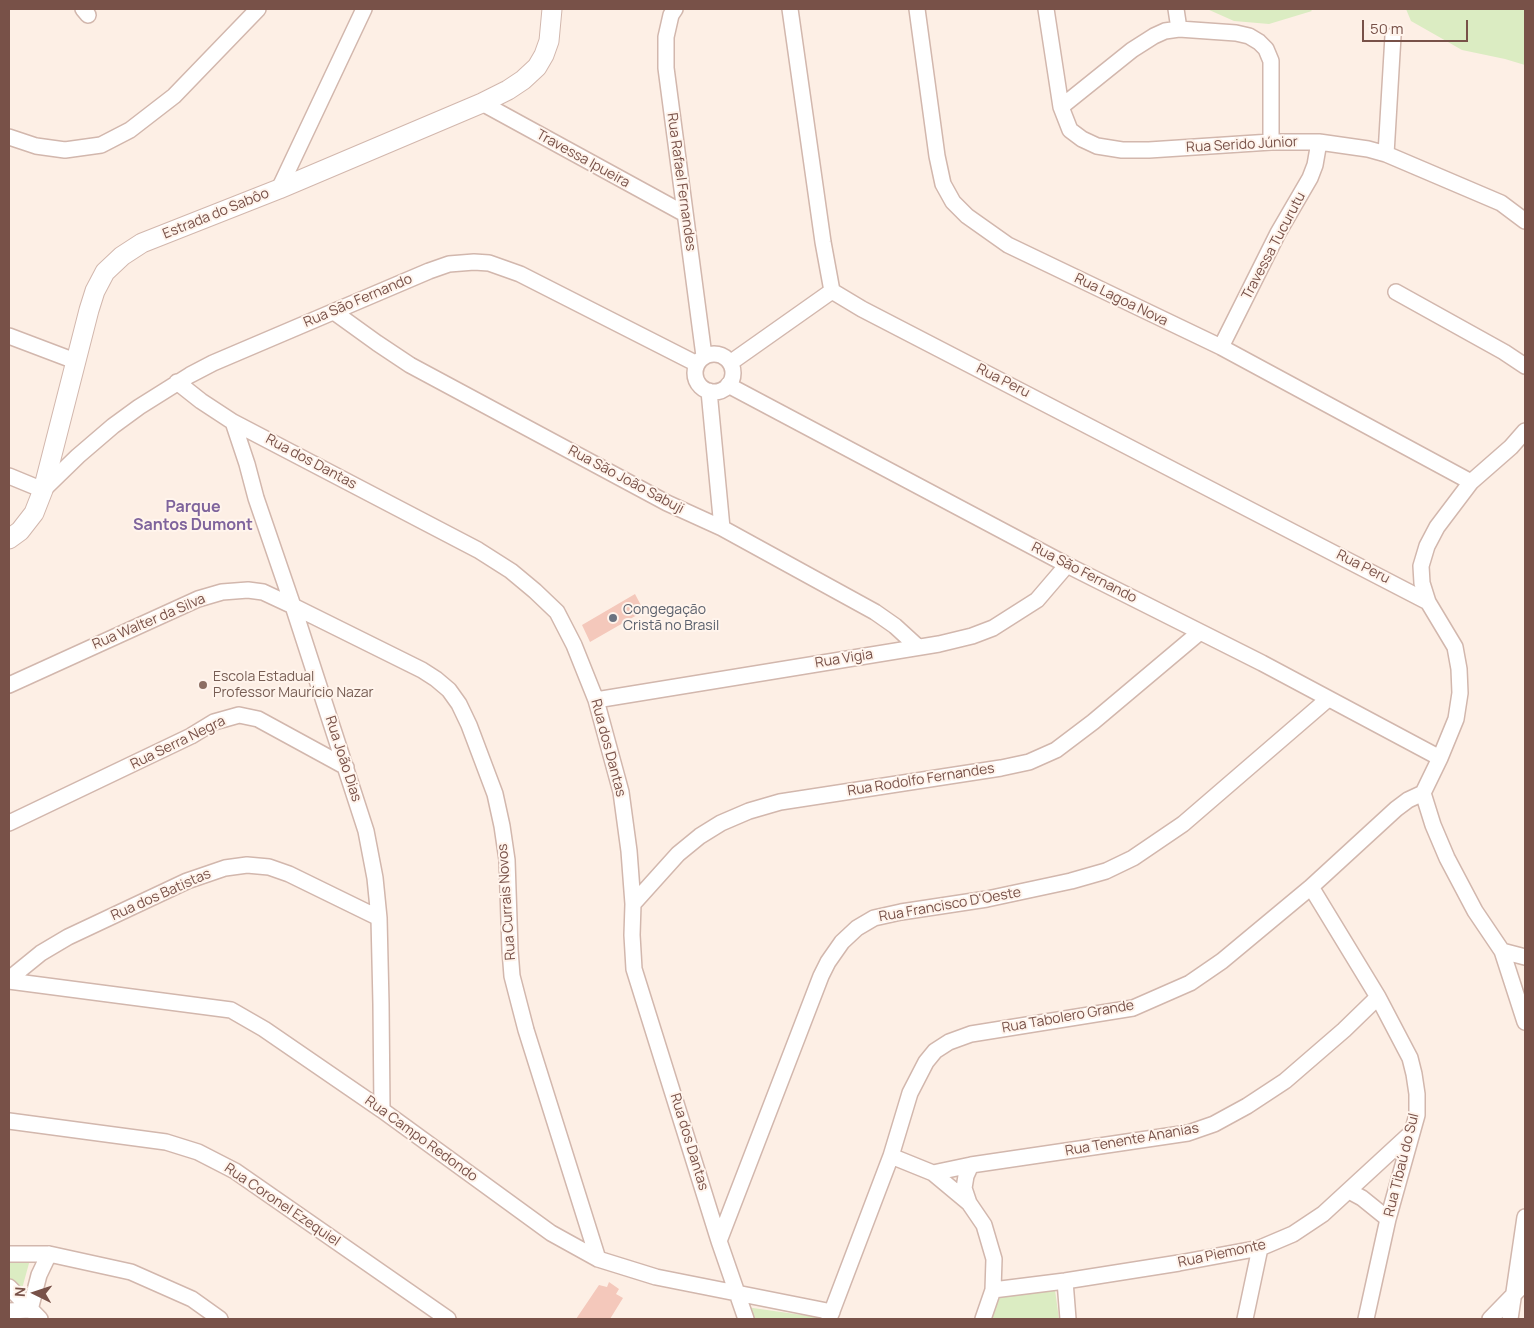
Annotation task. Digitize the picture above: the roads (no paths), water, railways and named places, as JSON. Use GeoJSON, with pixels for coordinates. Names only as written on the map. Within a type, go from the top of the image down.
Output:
{"type":"FeatureCollection","features":[{"type":"Feature","properties":{"kind":"street"},"geometry":{"type":"LineString","coordinates":[[279,189],[362,13],[374,9]]}},
{"type":"Feature","properties":{"kind":"street","name":"Estrada do Sabôo"},"geometry":{"type":"LineString","coordinates":[[9,540],[20,531],[34,513],[43,490],[75,360],[95,291],[105,272],[122,256],[142,243],[279,189],[482,103],[515,85],[537,67],[544,56],[549,40],[552,9]]}},
{"type":"Feature","properties":{"kind":"street","name":"Rua Rafael Fernandes"},"geometry":{"type":"LineString","coordinates":[[675,9],[671,15],[666,37],[666,68],[701,360]]}},
{"type":"Feature","properties":{"kind":"street"},"geometry":{"type":"LineString","coordinates":[[730,362],[832,291],[823,242],[790,9]]}},
{"type":"Feature","properties":{"kind":"street","name":"Rua Lagoa Nova"},"geometry":{"type":"LineString","coordinates":[[917,9],[937,156],[943,184],[953,202],[981,227],[1008,245],[1220,347],[1471,482]]}},
{"type":"Feature","properties":{"kind":"street","name":"Rua Serido Júnior"},"geometry":{"type":"LineString","coordinates":[[1046,9],[1061,107],[1070,130],[1082,140],[1097,146],[1114,149],[1149,150],[1271,142],[1320,142],[1368,150],[1386,154],[1501,203],[1525,221]]}},
{"type":"Feature","properties":{"kind":"street"},"geometry":{"type":"LineString","coordinates":[[1176,9],[1179,29]]}},
{"type":"Feature","properties":{"kind":"street"},"geometry":{"type":"LineString","coordinates":[[9,137],[36,146],[65,150],[101,145],[130,130],[174,96],[255,10]]}},
{"type":"Feature","properties":{"kind":"street"},"geometry":{"type":"LineString","coordinates":[[1061,107],[1132,50],[1165,31],[1179,29],[1236,32],[1249,36],[1259,42],[1266,49],[1272,61],[1271,142]]}},
{"type":"Feature","properties":{"kind":"street"},"geometry":{"type":"LineString","coordinates":[[1386,154],[1393,36]]}},
{"type":"Feature","properties":{"kind":"street","name":"Travessa Ipueira"},"geometry":{"type":"LineString","coordinates":[[482,103],[685,214]]}},
{"type":"Feature","properties":{"kind":"street","name":"Travessa Tucurutu"},"geometry":{"type":"LineString","coordinates":[[1220,347],[1278,232],[1310,178],[1320,142]]}},
{"type":"Feature","properties":{"kind":"street","name":"Rua São Fernando"},"geometry":{"type":"LineString","coordinates":[[43,490],[113,426],[177,382],[213,363],[449,264],[489,263],[520,274],[701,360]]}},
{"type":"Feature","properties":{"kind":"street","name":"Rua Peru"},"geometry":{"type":"LineString","coordinates":[[832,291],[862,309],[1428,602]]}},
{"type":"Feature","properties":{"kind":"street"},"geometry":{"type":"LineString","coordinates":[[1396,292],[1504,352],[1525,366]]}},
{"type":"Feature","properties":{"kind":"street","name":"Rua São João Sabuji"},"geometry":{"type":"LineString","coordinates":[[334,312],[376,344],[410,365],[667,503],[722,528],[875,612],[895,626],[918,647]]}},
{"type":"Feature","properties":{"kind":"street"},"geometry":{"type":"LineString","coordinates":[[9,336],[75,360]]}},
{"type":"Feature","properties":{"kind":"street"},"geometry":{"type":"LineString","coordinates":[[717,354],[730,362],[733,372],[728,385],[720,391],[703,389],[696,380],[695,369],[701,360],[717,354]]}},
{"type":"Feature","properties":{"kind":"street","name":"Rua dos Dantas"},"geometry":{"type":"LineString","coordinates":[[177,382],[201,401],[233,422],[478,550],[511,571],[557,612],[574,645],[596,700],[621,792],[629,851],[633,904],[634,969],[719,1241],[746,1319]]}},
{"type":"Feature","properties":{"kind":"street","name":"Rua São Fernando"},"geometry":{"type":"LineString","coordinates":[[728,385],[1067,565],[1200,632],[1440,758]]}},
{"type":"Feature","properties":{"kind":"street"},"geometry":{"type":"LineString","coordinates":[[709,391],[722,528]]}},
{"type":"Feature","properties":{"kind":"street","name":"Rua João Dias"},"geometry":{"type":"LineString","coordinates":[[233,422],[256,498],[294,606],[366,831],[375,878],[379,918],[382,1110]]}},
{"type":"Feature","properties":{"kind":"street"},"geometry":{"type":"LineString","coordinates":[[1525,431],[1512,447],[1471,482],[1437,527],[1427,546],[1421,566],[1422,582],[1428,602],[1455,647],[1459,669],[1460,693],[1456,719],[1423,793],[1433,825],[1458,881],[1475,911],[1502,951],[1525,1022]]}},
{"type":"Feature","properties":{"kind":"street"},"geometry":{"type":"LineString","coordinates":[[9,476],[43,490]]}},
{"type":"Feature","properties":{"kind":"street","name":"Rua Vigia"},"geometry":{"type":"LineString","coordinates":[[596,700],[948,642],[994,628],[1037,600],[1067,565]]}},
{"type":"Feature","properties":{"kind":"street","name":"Rua Walter da Silva"},"geometry":{"type":"LineString","coordinates":[[9,685],[198,599],[222,592],[248,590],[263,592],[294,606]]}},
{"type":"Feature","properties":{"kind":"street","name":"Rua Currais Novos"},"geometry":{"type":"LineString","coordinates":[[294,606],[436,679],[449,690],[469,725],[494,794],[502,826],[507,860],[512,976],[526,1030],[598,1259]]}},
{"type":"Feature","properties":{"kind":"street","name":"Rua Rodolfo Fernandes"},"geometry":{"type":"LineString","coordinates":[[633,904],[678,854],[700,836],[721,823],[749,811],[780,802],[1000,768],[1028,762],[1056,750],[1093,722],[1200,632]]}},
{"type":"Feature","properties":{"kind":"street","name":"Rua Francisco D'Oeste"},"geometry":{"type":"LineString","coordinates":[[719,1241],[821,976],[837,949],[856,928],[874,918],[892,914],[996,897],[1072,881],[1106,871],[1133,858],[1183,824],[1328,699]]}},
{"type":"Feature","properties":{"kind":"street","name":"Rua Serra Negra"},"geometry":{"type":"LineString","coordinates":[[9,823],[182,741],[214,722],[239,715],[258,719],[346,767]]}},
{"type":"Feature","properties":{"kind":"street","name":"Rua Tabolero Grande"},"geometry":{"type":"LineString","coordinates":[[830,1316],[891,1156],[910,1093],[918,1075],[935,1051],[942,1046],[971,1034],[1134,1008],[1190,983],[1222,961],[1311,887],[1396,809],[1408,800],[1423,793]]}},
{"type":"Feature","properties":{"kind":"street","name":"Rua dos Batistas"},"geometry":{"type":"LineString","coordinates":[[9,980],[41,953],[68,937],[187,881],[225,868],[248,865],[269,867],[289,874],[379,918]]}},
{"type":"Feature","properties":{"kind":"street","name":"Rua Tibaú do Sul"},"geometry":{"type":"LineString","coordinates":[[1311,887],[1378,997],[1410,1058],[1417,1094],[1417,1115],[1388,1219],[1366,1319]]}},
{"type":"Feature","properties":{"kind":"street"},"geometry":{"type":"LineString","coordinates":[[1502,951],[1525,957]]}},
{"type":"Feature","properties":{"kind":"street","name":"Rua Campo Redondo"},"geometry":{"type":"LineString","coordinates":[[9,980],[231,1010],[264,1029],[382,1110],[550,1234],[598,1259],[656,1277],[830,1316]]}},
{"type":"Feature","properties":{"kind":"street","name":"Rua Tenente Ananias"},"geometry":{"type":"LineString","coordinates":[[933,1173],[971,1165],[1188,1133],[1214,1124],[1247,1106],[1284,1081],[1344,1030],[1378,997]]}},
{"type":"Feature","properties":{"kind":"street","name":"Rua Coronel Ezequiel"},"geometry":{"type":"LineString","coordinates":[[9,1121],[166,1142],[198,1152],[236,1171],[448,1319]]}},
{"type":"Feature","properties":{"kind":"street","name":"Rua Piemonte"},"geometry":{"type":"LineString","coordinates":[[993,1290],[1179,1263],[1260,1248],[1293,1234],[1323,1214],[1412,1132]]}},
{"type":"Feature","properties":{"kind":"street"},"geometry":{"type":"LineString","coordinates":[[891,1156],[933,1173],[969,1203]]}},
{"type":"Feature","properties":{"kind":"street"},"geometry":{"type":"LineString","coordinates":[[971,1165],[966,1176],[964,1188],[969,1203],[984,1225],[994,1259],[993,1290],[983,1319]]}},
{"type":"Feature","properties":{"kind":"street"},"geometry":{"type":"LineString","coordinates":[[1349,1191],[1362,1198],[1388,1219]]}},
{"type":"Feature","properties":{"kind":"street"},"geometry":{"type":"LineString","coordinates":[[1510,1319],[1525,1217]]}},
{"type":"Feature","properties":{"kind":"street"},"geometry":{"type":"LineString","coordinates":[[1245,1319],[1260,1248]]}},
{"type":"Feature","properties":{"kind":"street"},"geometry":{"type":"LineString","coordinates":[[9,1254],[49,1254],[131,1272],[192,1299],[220,1319]]}},
{"type":"Feature","properties":{"kind":"street"},"geometry":{"type":"LineString","coordinates":[[35,1315],[39,1275],[49,1254]]}},
{"type":"Feature","properties":{"kind":"street"},"geometry":{"type":"LineString","coordinates":[[1064,1281],[1068,1319]]}},
{"type":"Feature","properties":{"kind":"street"},"geometry":{"type":"LineString","coordinates":[[1490,1319],[1525,1283]]}},
{"type":"Feature","properties":{"kind":"street"},"geometry":{"type":"LineString","coordinates":[[9,1287],[35,1315]]}},
{"type":"Feature","properties":{"kind":"street"},"geometry":{"type":"LineString","coordinates":[[9,1312],[35,1315]]}},
{"type":"Feature","properties":{"kind":"place","name":"Congegação Cristã no Brasil"},"geometry":{"type":"Point","coordinates":[613,618]}},
{"type":"Feature","properties":{"kind":"place","name":"Escola Estadual Professor Maurício Nazar"},"geometry":{"type":"Point","coordinates":[203,685]}},
{"type":"Feature","properties":{"kind":"district","name":"Parque Santos Dumont"},"geometry":{"type":"Point","coordinates":[193,517]}}]}
